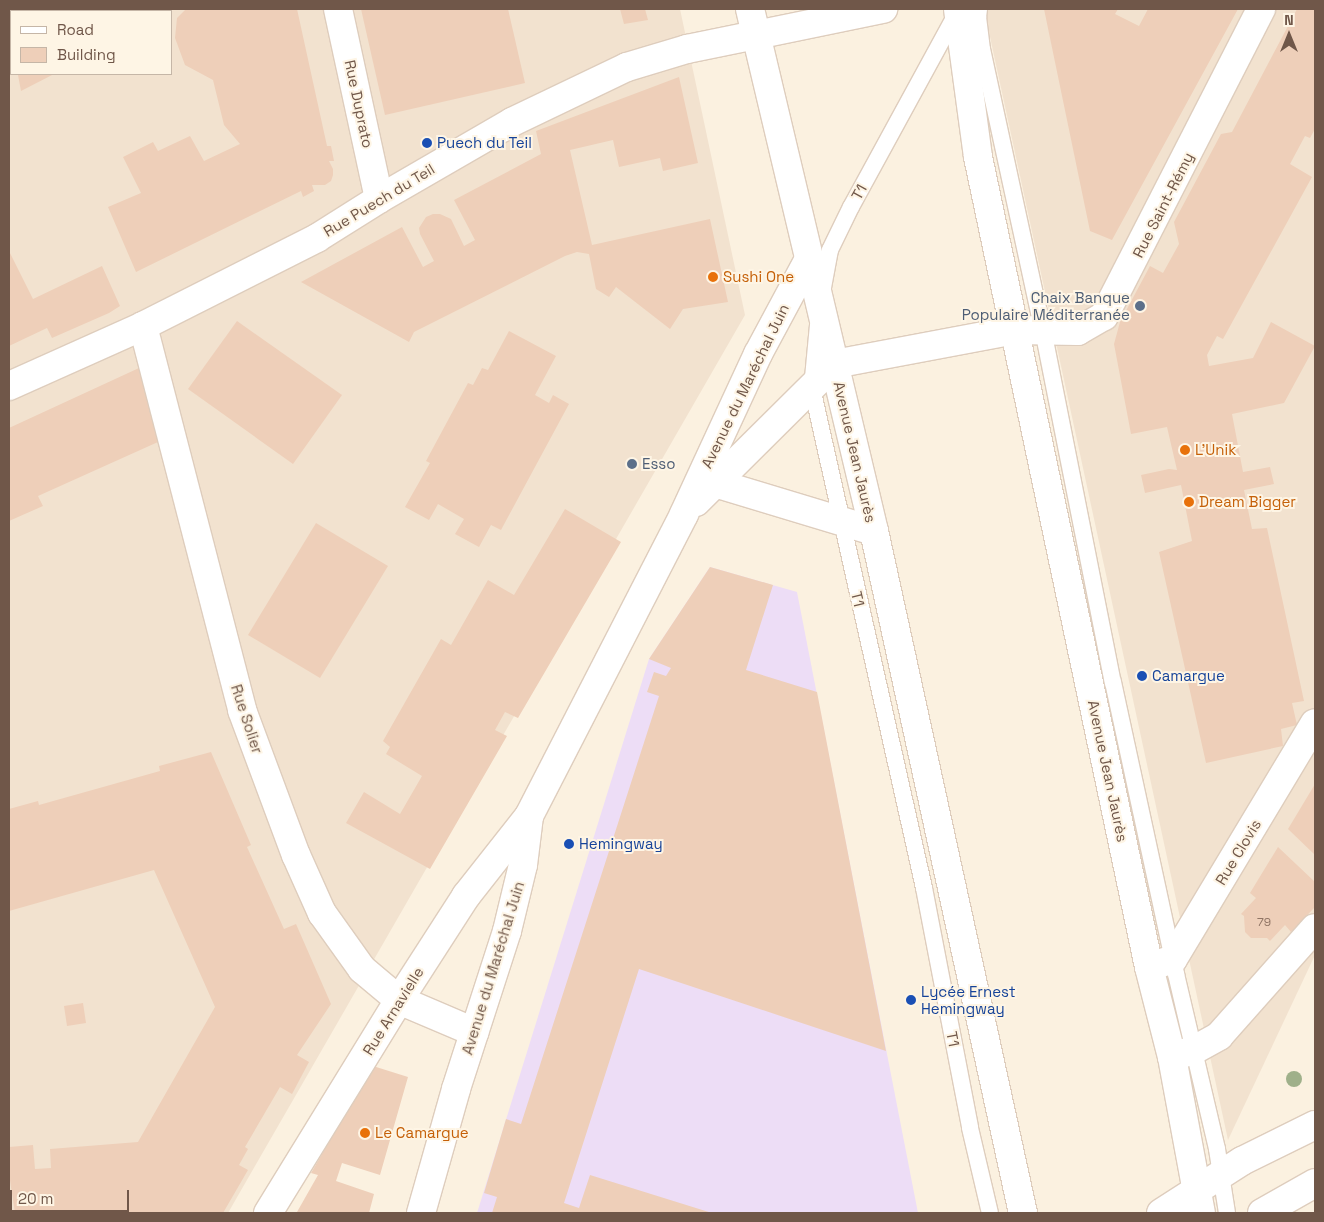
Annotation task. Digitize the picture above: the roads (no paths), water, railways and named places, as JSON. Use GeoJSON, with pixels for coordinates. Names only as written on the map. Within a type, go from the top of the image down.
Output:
{"type":"FeatureCollection","features":[{"type":"Feature","properties":{"kind":"street","name":"Rue Duprato"},"geometry":{"type":"LineString","coordinates":[[338,9],[380,198]]}},
{"type":"Feature","properties":{"kind":"street","name":"Avenue Jean Jaurès"},"geometry":{"type":"LineString","coordinates":[[750,9],[874,530],[1023,1213]]}},
{"type":"Feature","properties":{"kind":"street"},"geometry":{"type":"LineString","coordinates":[[756,35],[883,9]]}},
{"type":"Feature","properties":{"kind":"street","name":"Rue Saint-Rémy"},"geometry":{"type":"LineString","coordinates":[[1015,330],[1078,331],[1104,316],[1262,9]]}},
{"type":"Feature","properties":{"kind":"street","name":"Avenue Jean Jaurès"},"geometry":{"type":"LineString","coordinates":[[965,10],[978,158],[1015,330],[1183,1054],[1199,1201]]}},
{"type":"Feature","properties":{"kind":"street","name":"Rue Puech du Teil"},"geometry":{"type":"LineString","coordinates":[[9,386],[143,326],[317,238],[380,198],[512,122],[628,67],[688,49],[756,35]]}},
{"type":"Feature","properties":{"kind":"street","name":"Avenue du Maréchal Juin"},"geometry":{"type":"LineString","coordinates":[[421,1213],[474,1032],[507,931],[523,864],[529,816],[684,514],[758,354],[809,259]]}},
{"type":"Feature","properties":{"kind":"street","name":"Rue Solier"},"geometry":{"type":"LineString","coordinates":[[143,326],[242,710],[296,855],[322,913],[362,969],[399,1000],[474,1032]]}},
{"type":"Feature","properties":{"kind":"street","name":"Avenue Jean Jaurès"},"geometry":{"type":"LineString","coordinates":[[835,364],[1015,330]]}},
{"type":"Feature","properties":{"kind":"street","name":"Avenue du Maréchal Juin"},"geometry":{"type":"LineString","coordinates":[[684,514],[835,364]]}},
{"type":"Feature","properties":{"kind":"street","name":"Avenue du Maréchal Juin"},"geometry":{"type":"LineString","coordinates":[[715,484],[874,530]]}},
{"type":"Feature","properties":{"kind":"street","name":"Rue Clovis"},"geometry":{"type":"LineString","coordinates":[[1161,963],[1315,723]]}},
{"type":"Feature","properties":{"kind":"street","name":"Rue Arnavielle"},"geometry":{"type":"LineString","coordinates":[[268,1213],[399,1000],[466,896],[529,816]]}},
{"type":"Feature","properties":{"kind":"street"},"geometry":{"type":"LineString","coordinates":[[1183,1054],[1218,1036],[1315,928]]}},
{"type":"Feature","properties":{"kind":"street"},"geometry":{"type":"LineString","coordinates":[[1161,1213],[1199,1201],[1222,1174],[1263,1150],[1315,1125]]}},
{"type":"Feature","properties":{"kind":"street"},"geometry":{"type":"LineString","coordinates":[[1262,1213],[1315,1183]]}},
{"type":"Feature","properties":{"kind":"lane"},"geometry":{"type":"LineString","coordinates":[[965,10],[982,50],[1044,330],[1113,682],[1161,963]]}},
{"type":"Feature","properties":{"kind":"lane","name":"T1"},"geometry":{"type":"LineString","coordinates":[[965,10],[851,207],[830,250],[820,305],[812,388],[840,520],[924,888],[970,1128],[990,1213]]}},
{"type":"Feature","properties":{"kind":"lane"},"geometry":{"type":"LineString","coordinates":[[1183,1054],[1222,1174],[1228,1213]]}},
{"type":"Feature","properties":{"kind":"place","name":"Puech du Teil"},"geometry":{"type":"Point","coordinates":[427,143]}},
{"type":"Feature","properties":{"kind":"place","name":"Sushi One"},"geometry":{"type":"Point","coordinates":[713,277]}},
{"type":"Feature","properties":{"kind":"place","name":"Chaix Banque Populaire Méditerranée"},"geometry":{"type":"Point","coordinates":[1140,306]}},
{"type":"Feature","properties":{"kind":"place","name":"L'Unik"},"geometry":{"type":"Point","coordinates":[1185,450]}},
{"type":"Feature","properties":{"kind":"place","name":"Esso"},"geometry":{"type":"Point","coordinates":[632,464]}},
{"type":"Feature","properties":{"kind":"place","name":"Dream Bigger"},"geometry":{"type":"Point","coordinates":[1189,502]}},
{"type":"Feature","properties":{"kind":"place","name":"Camargue"},"geometry":{"type":"Point","coordinates":[1142,676]}},
{"type":"Feature","properties":{"kind":"place","name":"Hemingway"},"geometry":{"type":"Point","coordinates":[569,844]}},
{"type":"Feature","properties":{"kind":"place","name":"Lycée Ernest Hemingway"},"geometry":{"type":"Point","coordinates":[911,1000]}},
{"type":"Feature","properties":{"kind":"place","name":"Le Camargue"},"geometry":{"type":"Point","coordinates":[365,1133]}}]}
